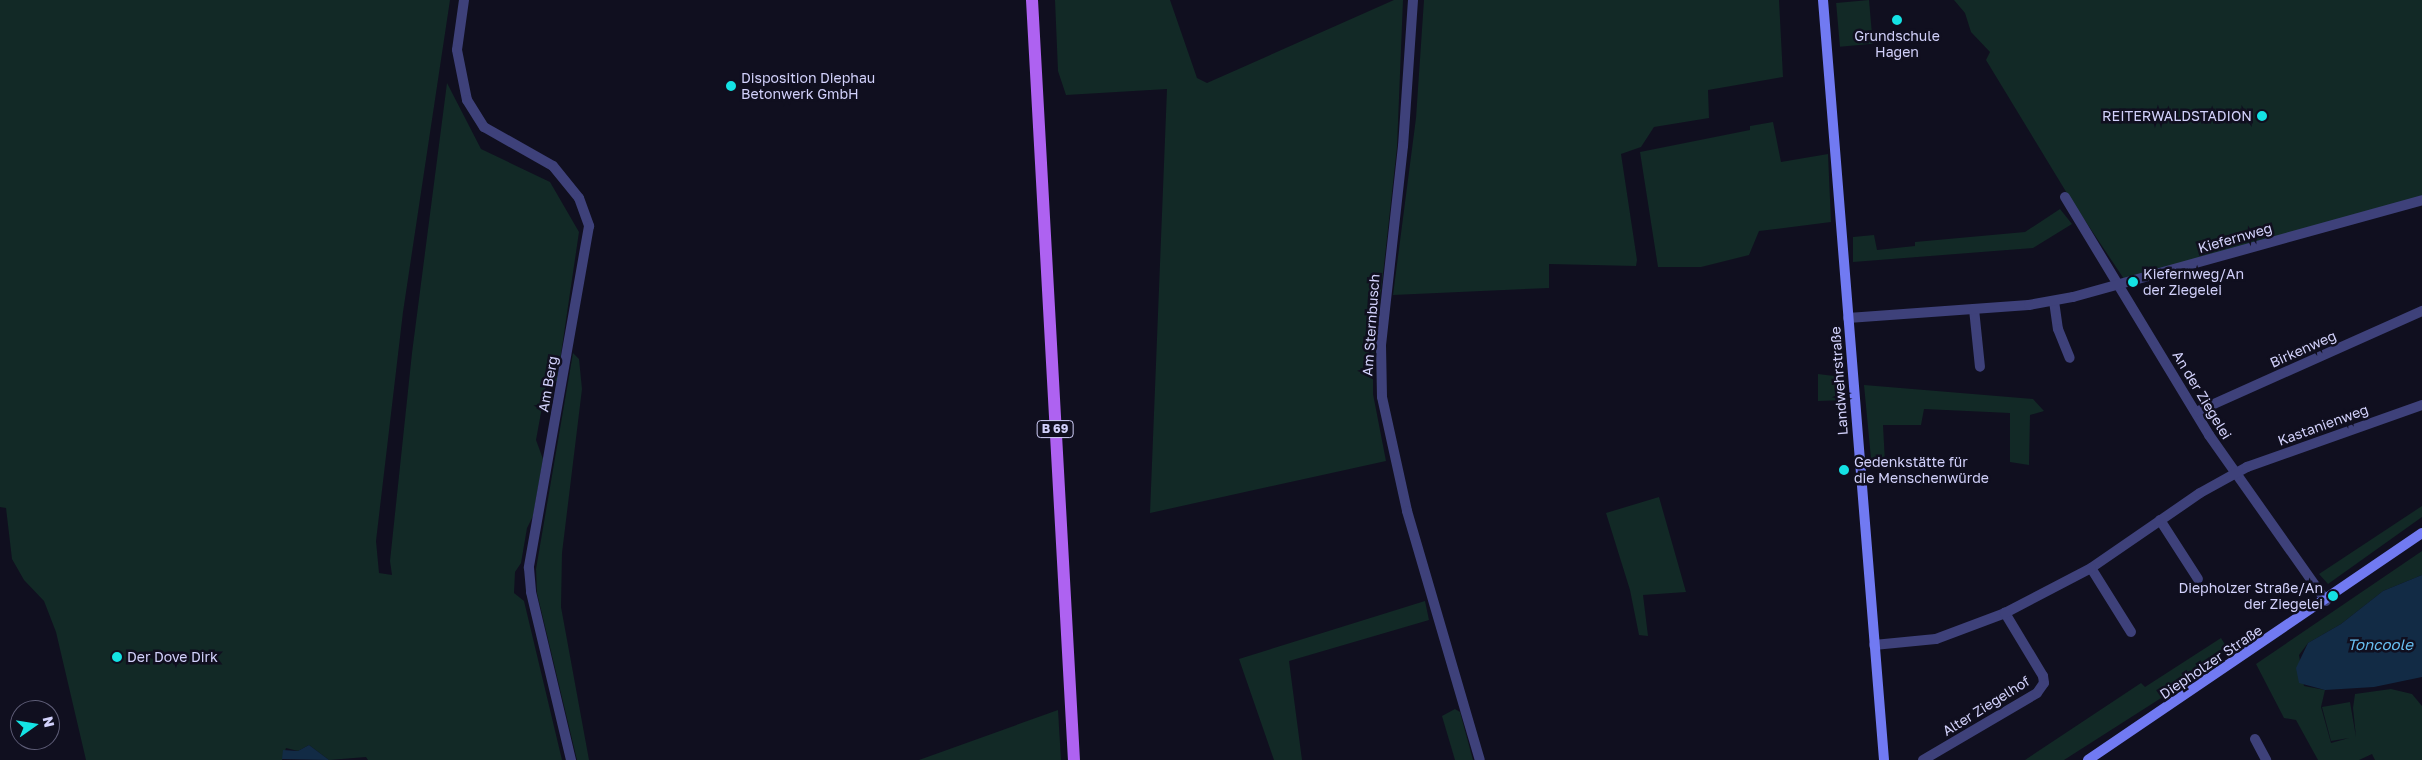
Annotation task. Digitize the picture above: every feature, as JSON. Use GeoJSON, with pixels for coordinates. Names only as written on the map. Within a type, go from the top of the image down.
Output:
{"type":"FeatureCollection","features":[{"type":"Feature","properties":{"kind":"main road","name":"B 69"},"geometry":{"type":"LineString","coordinates":[[1032,0],[1074,760]]}},
{"type":"Feature","properties":{"kind":"street","name":"Am Berg"},"geometry":{"type":"LineString","coordinates":[[464,0],[457,50],[467,100],[484,127],[553,166],[579,198],[589,226],[529,568],[531,592],[571,760]]}},
{"type":"Feature","properties":{"kind":"street","name":"Am Sternbusch"},"geometry":{"type":"LineString","coordinates":[[1413,0],[1403,146],[1382,335],[1382,397],[1407,512],[1480,760]]}},
{"type":"Feature","properties":{"kind":"street","name":"Landwehrstraße"},"geometry":{"type":"LineString","coordinates":[[1823,0],[1884,760]]}},
{"type":"Feature","properties":{"kind":"street","name":"An der Ziegelei"},"geometry":{"type":"LineString","coordinates":[[2065,198],[2235,474],[2326,601]]}},
{"type":"Feature","properties":{"kind":"street","name":"Kiefernweg"},"geometry":{"type":"LineString","coordinates":[[1848,318],[2054,301],[2120,286],[2422,200]]}},
{"type":"Feature","properties":{"kind":"street"},"geometry":{"type":"LineString","coordinates":[[2054,301],[2058,329],[2070,358]]}},
{"type":"Feature","properties":{"kind":"street"},"geometry":{"type":"LineString","coordinates":[[1974,309],[1980,367]]}},
{"type":"Feature","properties":{"kind":"street","name":"Birkenweg"},"geometry":{"type":"LineString","coordinates":[[2196,412],[2422,311]]}},
{"type":"Feature","properties":{"kind":"street","name":"Kastanienweg"},"geometry":{"type":"LineString","coordinates":[[2235,474],[2422,405]]}},
{"type":"Feature","properties":{"kind":"street"},"geometry":{"type":"LineString","coordinates":[[1874,645],[1936,639],[2005,613],[2091,568],[2160,520],[2235,474]]}},
{"type":"Feature","properties":{"kind":"street"},"geometry":{"type":"LineString","coordinates":[[2160,520],[2198,579]]}},
{"type":"Feature","properties":{"kind":"street","name":"Diepholzer Straße"},"geometry":{"type":"LineString","coordinates":[[2088,760],[2326,601],[2422,533]]}},
{"type":"Feature","properties":{"kind":"street"},"geometry":{"type":"LineString","coordinates":[[2091,568],[2131,632]]}},
{"type":"Feature","properties":{"kind":"street","name":"Alter Ziegelhof"},"geometry":{"type":"LineString","coordinates":[[1923,760],[1970,735],[2041,688],[2044,682],[2040,670],[2005,613]]}},
{"type":"Feature","properties":{"kind":"street"},"geometry":{"type":"LineString","coordinates":[[2254,739],[2266,760]]}},
{"type":"Feature","properties":{"kind":"green space"},"geometry":{"type":"Polygon","coordinates":[[[0,0],[450,0],[403,312],[376,541],[379,573],[392,575],[390,561],[412,353],[447,83],[481,149],[550,182],[579,232],[557,381],[547,380],[536,440],[543,459],[533,516],[527,528],[521,563],[515,572],[514,593],[524,601],[562,760],[368,760],[366,757],[329,760],[309,745],[298,751],[286,748],[282,760],[86,760],[56,632],[44,601],[24,580],[12,559],[6,508],[0,507],[0,0]]]}},
{"type":"Feature","properties":{"kind":"green space"},"geometry":{"type":"Polygon","coordinates":[[[1055,0],[1170,0],[1197,78],[1207,83],[1394,0],[1403,0],[1397,147],[1373,365],[1373,394],[1386,461],[1150,513],[1167,89],[1066,95],[1058,71],[1055,0]]]}},
{"type":"Feature","properties":{"kind":"green space"},"geometry":{"type":"Polygon","coordinates":[[[1424,0],[1779,0],[1783,77],[1708,90],[1709,118],[1654,127],[1641,147],[1621,154],[1637,260],[1636,266],[1549,264],[1549,288],[1393,295],[1416,118],[1424,0]]]}},
{"type":"Feature","properties":{"kind":"green space"},"geometry":{"type":"Polygon","coordinates":[[[1869,0],[1873,44],[1840,47],[1836,3],[1869,0]]]}},
{"type":"Feature","properties":{"kind":"green space"},"geometry":{"type":"Polygon","coordinates":[[[1954,0],[2422,0],[2422,196],[2124,279],[2068,195],[1986,60],[1990,52],[1971,32],[1965,13],[1954,0]]]}},
{"type":"Feature","properties":{"kind":"green space"},"geometry":{"type":"Polygon","coordinates":[[[1773,122],[1781,162],[1828,154],[1831,222],[1759,231],[1749,255],[1701,267],[1658,267],[1640,152],[1750,130],[1750,126],[1773,122]]]}},
{"type":"Feature","properties":{"kind":"green space"},"geometry":{"type":"Polygon","coordinates":[[[2060,209],[2072,224],[2033,248],[1853,262],[1853,237],[1874,235],[1877,250],[1915,246],[1915,242],[2025,232],[2060,209]]]}},
{"type":"Feature","properties":{"kind":"green space"},"geometry":{"type":"Polygon","coordinates":[[[573,353],[579,359],[582,389],[562,553],[561,607],[589,760],[577,760],[537,593],[536,569],[573,353]]]}},
{"type":"Feature","properties":{"kind":"green space"},"geometry":{"type":"Polygon","coordinates":[[[1818,374],[1842,377],[1845,400],[1818,401],[1818,374]]]}},
{"type":"Feature","properties":{"kind":"green space"},"geometry":{"type":"Polygon","coordinates":[[[1864,385],[2033,399],[2044,411],[2030,415],[2029,465],[2010,462],[2010,413],[1924,409],[1921,425],[1883,425],[1885,463],[1872,469],[1864,385]]]}},
{"type":"Feature","properties":{"kind":"green space"},"geometry":{"type":"Polygon","coordinates":[[[1659,497],[1686,592],[1643,595],[1648,636],[1639,635],[1630,590],[1606,513],[1659,497]]]}},
{"type":"Feature","properties":{"kind":"green space"},"geometry":{"type":"Polygon","coordinates":[[[2422,506],[2422,517],[2328,584],[2319,574],[2422,506]]]}},
{"type":"Feature","properties":{"kind":"green space"},"geometry":{"type":"Polygon","coordinates":[[[2422,551],[2422,575],[2383,591],[2341,624],[2308,643],[2299,655],[2304,686],[2325,690],[2321,707],[2331,743],[2349,738],[2331,741],[2322,707],[2350,702],[2356,737],[2353,708],[2355,694],[2391,689],[2412,694],[2422,706],[2422,760],[2375,760],[2372,754],[2359,760],[2318,760],[2296,720],[2284,718],[2256,664],[2422,551]]]}},
{"type":"Feature","properties":{"kind":"green space"},"geometry":{"type":"Polygon","coordinates":[[[1425,601],[1429,620],[1289,661],[1302,760],[1274,760],[1239,659],[1425,601]]]}},
{"type":"Feature","properties":{"kind":"green space"},"geometry":{"type":"Polygon","coordinates":[[[2221,638],[2229,651],[2169,693],[2064,760],[2025,760],[2141,683],[2145,687],[2221,638]]]}},
{"type":"Feature","properties":{"kind":"green space"},"geometry":{"type":"Polygon","coordinates":[[[1455,709],[1460,712],[1473,760],[1455,760],[1442,716],[1455,709]]]}},
{"type":"Feature","properties":{"kind":"green space"},"geometry":{"type":"Polygon","coordinates":[[[1058,710],[1061,760],[919,760],[1058,710]]]}},
{"type":"Feature","properties":{"kind":"water","name":"Toncoole"},"geometry":{"type":"Polygon","coordinates":[[[2422,575],[2422,677],[2374,687],[2325,690],[2299,683],[2296,668],[2308,643],[2341,624],[2383,591],[2422,575]]]}},
{"type":"Feature","properties":{"kind":"water"},"geometry":{"type":"Polygon","coordinates":[[[309,745],[329,760],[282,759],[283,750],[298,751],[309,745]]]}},
{"type":"Feature","properties":{"kind":"place","name":"Grundschule Hagen"},"geometry":{"type":"Point","coordinates":[1897,20]}},
{"type":"Feature","properties":{"kind":"place","name":"Disposition Diephau Betonwerk GmbH"},"geometry":{"type":"Point","coordinates":[731,86]}},
{"type":"Feature","properties":{"kind":"place","name":"REITERWALDSTADION"},"geometry":{"type":"Point","coordinates":[2262,116]}},
{"type":"Feature","properties":{"kind":"place","name":"Kiefernweg/An der Ziegelei"},"geometry":{"type":"Point","coordinates":[2133,282]}},
{"type":"Feature","properties":{"kind":"place","name":"Gedenkstätte für die Menschenwürde"},"geometry":{"type":"Point","coordinates":[1844,470]}},
{"type":"Feature","properties":{"kind":"place","name":"Diepholzer Straße/An der Ziegelei"},"geometry":{"type":"Point","coordinates":[2333,596]}},
{"type":"Feature","properties":{"kind":"place","name":"Der Dove Dirk"},"geometry":{"type":"Point","coordinates":[117,657]}}]}
